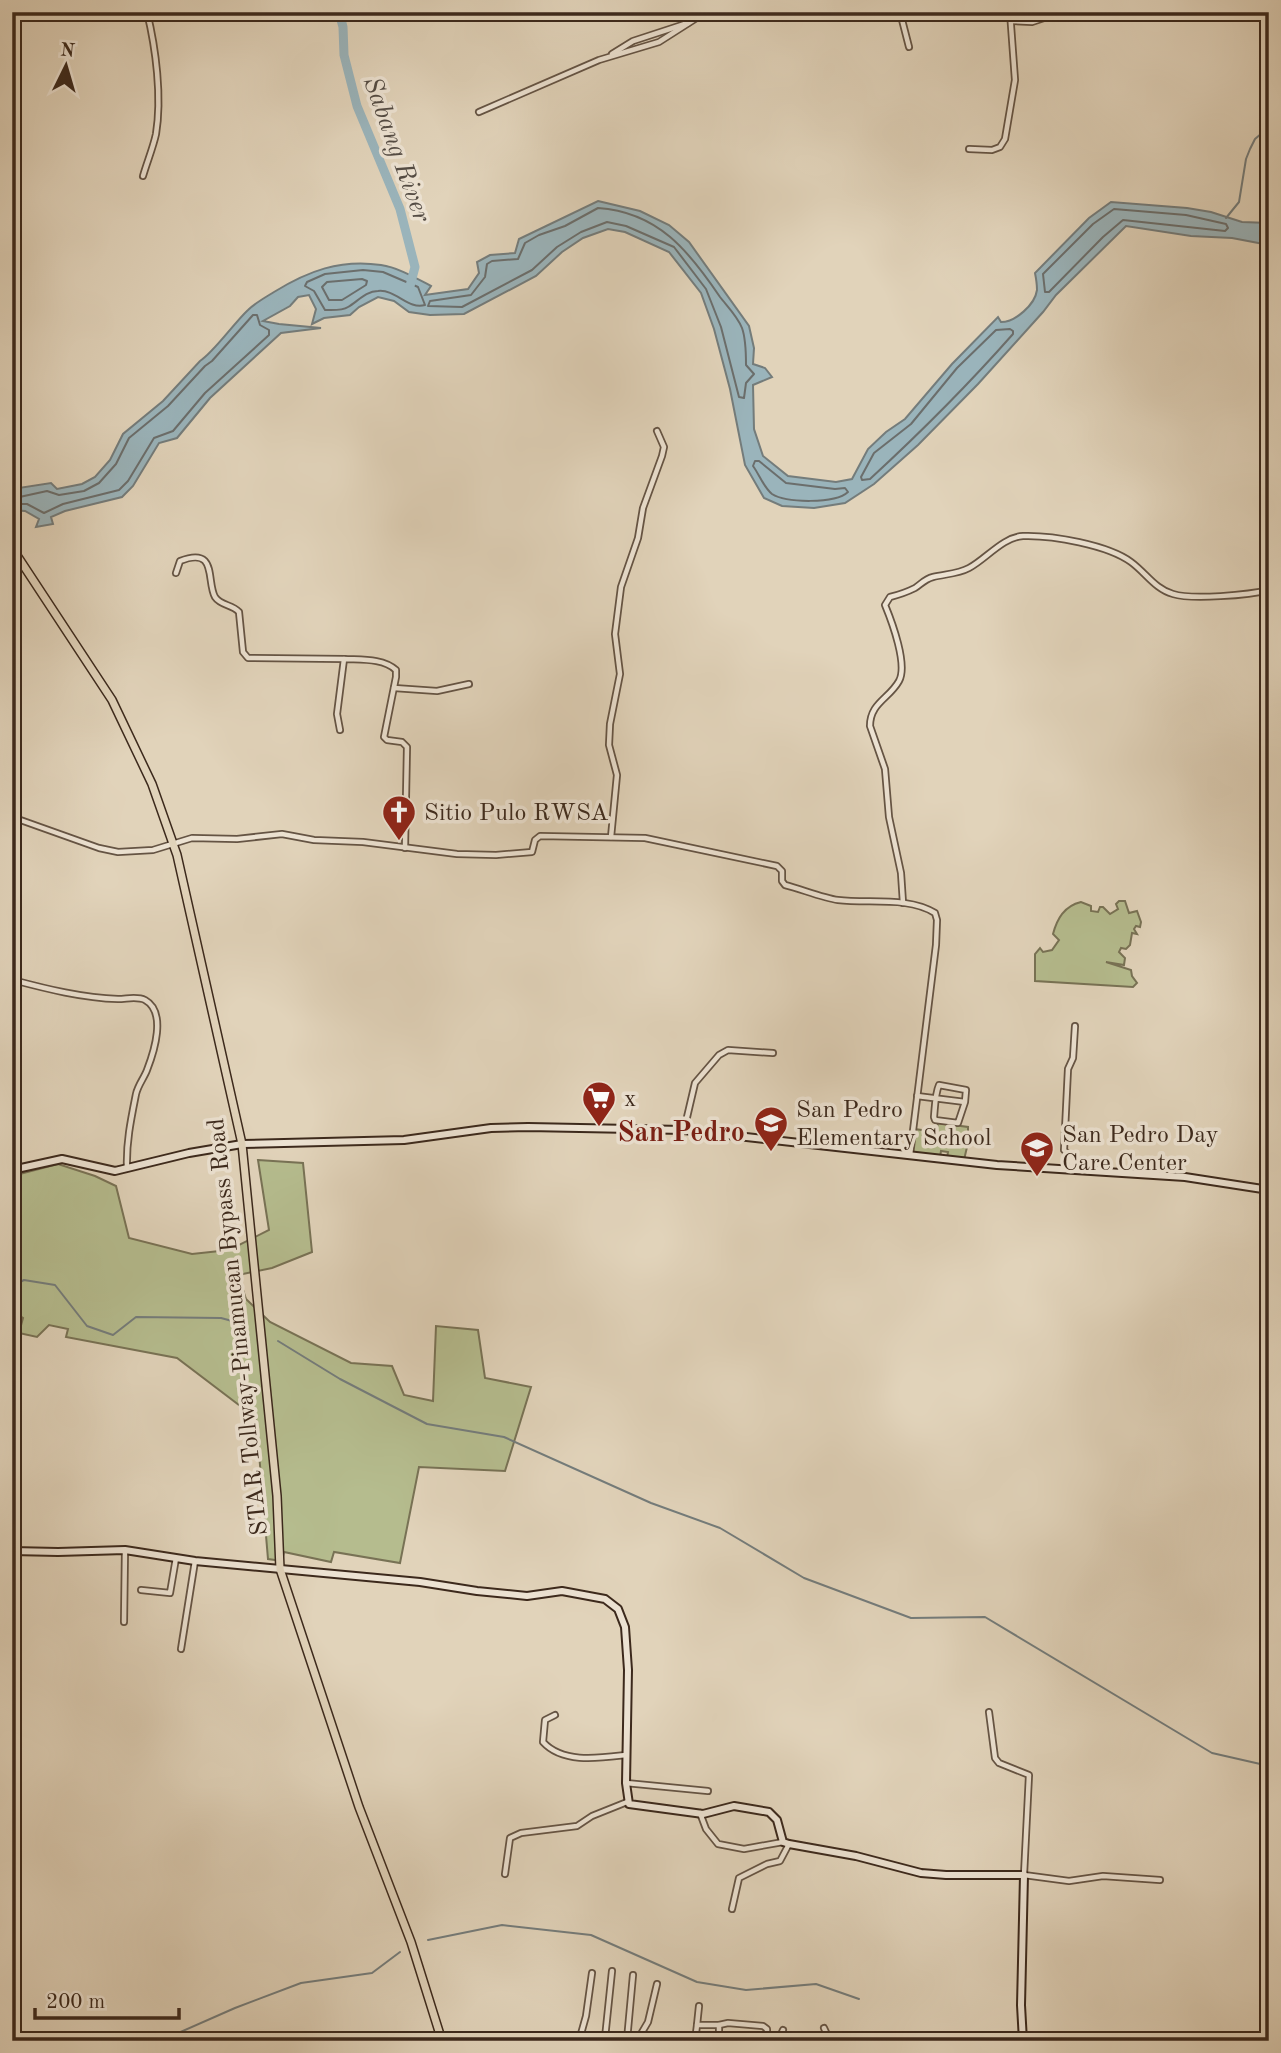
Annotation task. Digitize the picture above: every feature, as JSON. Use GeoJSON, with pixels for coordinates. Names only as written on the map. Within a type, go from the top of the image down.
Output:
{"type":"FeatureCollection","features":[{"type":"Feature","properties":{"kind":"main road"},"geometry":{"type":"LineString","coordinates":[[472,12],[479,17],[488,17],[494,12]]}},
{"type":"Feature","properties":{"kind":"main road","name":"STAR Tollway-Pinamucan Bypass Road"},"geometry":{"type":"LineString","coordinates":[[12,548],[112,700],[152,784],[173,844],[242,1144],[277,1496],[280,1569],[359,1807],[411,1942],[442,2041]]}},
{"type":"Feature","properties":{"kind":"street"},"geometry":{"type":"LineString","coordinates":[[142,176],[156,134],[155,55],[147,12]]}},
{"type":"Feature","properties":{"kind":"street"},"geometry":{"type":"LineString","coordinates":[[479,112],[605,58],[659,42],[706,12]]}},
{"type":"Feature","properties":{"kind":"street"},"geometry":{"type":"LineString","coordinates":[[900,12],[909,47]]}},
{"type":"Feature","properties":{"kind":"street"},"geometry":{"type":"LineString","coordinates":[[969,149],[1000,148],[1005,139],[1015,89],[1010,12]]}},
{"type":"Feature","properties":{"kind":"street"},"geometry":{"type":"LineString","coordinates":[[1012,21],[1032,22],[1059,13]]}},
{"type":"Feature","properties":{"kind":"street"},"geometry":{"type":"LineString","coordinates":[[605,58],[633,41],[691,22]]}},
{"type":"Feature","properties":{"kind":"street"},"geometry":{"type":"LineString","coordinates":[[611,836],[617,775],[609,745],[610,724],[620,674],[615,634],[621,587],[638,538],[643,509],[662,456],[663,447],[657,431]]}},
{"type":"Feature","properties":{"kind":"street"},"geometry":{"type":"LineString","coordinates":[[903,904],[901,873],[889,817],[886,769],[870,726],[875,707],[898,683],[903,673],[903,662],[885,605],[890,597],[912,589],[932,577],[966,570],[1006,541],[1019,536],[1067,539],[1129,560],[1156,586],[1172,594],[1189,597],[1269,590]]}},
{"type":"Feature","properties":{"kind":"street"},"geometry":{"type":"LineString","coordinates":[[176,573],[180,561],[188,558],[195,558],[208,565],[217,600],[237,608],[239,612],[243,652],[248,658],[368,660],[392,666],[396,670],[384,737],[402,742],[407,747],[405,848]]}},
{"type":"Feature","properties":{"kind":"street"},"geometry":{"type":"LineString","coordinates":[[340,730],[337,714],[344,659]]}},
{"type":"Feature","properties":{"kind":"street"},"geometry":{"type":"LineString","coordinates":[[394,688],[437,691],[469,684]]}},
{"type":"Feature","properties":{"kind":"street"},"geometry":{"type":"LineString","coordinates":[[12,817],[99,848],[118,852],[153,850],[200,837],[237,839],[282,834],[314,840],[363,842],[457,854],[530,853],[534,850],[535,840],[540,836],[645,838],[679,843],[777,866],[782,871],[785,885],[830,899],[927,908],[935,913],[937,920],[909,1156]]}},
{"type":"Feature","properties":{"kind":"street"},"geometry":{"type":"LineString","coordinates":[[13,980],[103,998],[145,1000],[153,1009],[157,1016],[157,1028],[148,1067],[138,1088],[134,1105],[126,1148],[127,1169]]}},
{"type":"Feature","properties":{"kind":"street"},"geometry":{"type":"LineString","coordinates":[[1073,1170],[1070,1156],[1064,1150],[1068,1069],[1073,1058],[1075,1026]]}},
{"type":"Feature","properties":{"kind":"street"},"geometry":{"type":"LineString","coordinates":[[684,1130],[695,1083],[719,1055],[728,1050],[773,1053]]}},
{"type":"Feature","properties":{"kind":"street"},"geometry":{"type":"LineString","coordinates":[[939,1085],[966,1090],[965,1102],[958,1123],[935,1120],[939,1085]]}},
{"type":"Feature","properties":{"kind":"street"},"geometry":{"type":"LineString","coordinates":[[917,1096],[965,1102]]}},
{"type":"Feature","properties":{"kind":"street"},"geometry":{"type":"LineString","coordinates":[[12,1170],[62,1159],[109,1171],[242,1144],[404,1140],[491,1128],[528,1126],[684,1130],[997,1166],[1185,1177],[1269,1190]]}},
{"type":"Feature","properties":{"kind":"street"},"geometry":{"type":"LineString","coordinates":[[12,1551],[125,1550],[194,1561],[420,1582],[527,1596],[562,1591],[611,1602],[621,1613],[625,1627],[629,1708],[627,1802]]}},
{"type":"Feature","properties":{"kind":"street"},"geometry":{"type":"LineString","coordinates":[[124,1622],[125,1550]]}},
{"type":"Feature","properties":{"kind":"street"},"geometry":{"type":"LineString","coordinates":[[141,1590],[170,1593],[176,1558]]}},
{"type":"Feature","properties":{"kind":"street"},"geometry":{"type":"LineString","coordinates":[[181,1649],[194,1561]]}},
{"type":"Feature","properties":{"kind":"street"},"geometry":{"type":"LineString","coordinates":[[989,1712],[995,1758],[999,1763],[1029,1775],[1021,1993],[1023,2041]]}},
{"type":"Feature","properties":{"kind":"street"},"geometry":{"type":"LineString","coordinates":[[555,1715],[544,1721],[542,1740],[551,1750],[586,1758],[626,1755]]}},
{"type":"Feature","properties":{"kind":"street"},"geometry":{"type":"LineString","coordinates":[[626,1783],[708,1791]]}},
{"type":"Feature","properties":{"kind":"street"},"geometry":{"type":"LineString","coordinates":[[627,1802],[643,1807],[700,1813],[734,1806],[769,1812],[777,1820],[786,1843],[780,1861],[766,1864],[739,1878],[732,1909]]}},
{"type":"Feature","properties":{"kind":"street"},"geometry":{"type":"LineString","coordinates":[[505,1874],[509,1841],[514,1835],[577,1826],[592,1816],[627,1802]]}},
{"type":"Feature","properties":{"kind":"street"},"geometry":{"type":"LineString","coordinates":[[700,1813],[706,1829],[718,1844],[744,1849],[786,1843],[856,1856],[921,1873],[946,1875],[1024,1875],[1069,1881],[1103,1876],[1160,1880]]}},
{"type":"Feature","properties":{"kind":"street"},"geometry":{"type":"LineString","coordinates":[[605,2038],[612,1971]]}},
{"type":"Feature","properties":{"kind":"street"},"geometry":{"type":"LineString","coordinates":[[592,1973],[586,2016],[579,2040],[641,2038],[648,2022],[657,1984]]}},
{"type":"Feature","properties":{"kind":"street"},"geometry":{"type":"LineString","coordinates":[[627,2040],[633,1975]]}},
{"type":"Feature","properties":{"kind":"street"},"geometry":{"type":"LineString","coordinates":[[695,2041],[699,2006]]}},
{"type":"Feature","properties":{"kind":"street"},"geometry":{"type":"LineString","coordinates":[[697,2025],[764,2027],[767,2029],[766,2041]]}},
{"type":"Feature","properties":{"kind":"street"},"geometry":{"type":"LineString","coordinates":[[719,2025],[719,2041]]}},
{"type":"Feature","properties":{"kind":"street"},"geometry":{"type":"LineString","coordinates":[[824,2028],[830,2041]]}},
{"type":"Feature","properties":{"kind":"street"},"geometry":{"type":"LineString","coordinates":[[778,2041],[783,2030]]}},
{"type":"Feature","properties":{"kind":"green space"},"geometry":{"type":"Polygon","coordinates":[[[1125,901],[1129,913],[1137,911],[1140,927],[1136,926],[1134,929],[1137,934],[1132,933],[1130,945],[1126,949],[1121,948],[1119,952],[1125,958],[1124,965],[1106,962],[1131,970],[1137,983],[1133,987],[1035,981],[1035,954],[1040,948],[1043,952],[1052,950],[1059,940],[1053,934],[1059,918],[1066,910],[1081,902],[1091,906],[1091,911],[1098,912],[1100,907],[1103,907],[1110,914],[1118,909],[1116,904],[1125,901]]]}},
{"type":"Feature","properties":{"kind":"green space"},"geometry":{"type":"Polygon","coordinates":[[[938,1123],[968,1127],[960,1144],[967,1147],[964,1160],[947,1158],[948,1152],[941,1151],[940,1157],[911,1154],[914,1129],[936,1132],[938,1123]]]}},
{"type":"Feature","properties":{"kind":"green space"},"geometry":{"type":"Polygon","coordinates":[[[258,1160],[303,1163],[312,1252],[272,1268],[238,1275],[246,1299],[270,1322],[351,1363],[392,1366],[404,1395],[433,1401],[436,1326],[478,1330],[485,1378],[531,1387],[505,1471],[419,1467],[400,1563],[334,1552],[331,1562],[284,1552],[282,1561],[268,1559],[256,1418],[177,1358],[66,1337],[68,1329],[49,1325],[37,1337],[19,1333],[23,1318],[12,1311],[12,1176],[58,1164],[95,1176],[116,1186],[129,1238],[192,1254],[229,1250],[269,1230],[258,1160]]]}},
{"type":"Feature","properties":{"kind":"water"},"geometry":{"type":"Polygon","coordinates":[[[598,201],[640,211],[669,225],[689,242],[749,326],[754,348],[753,364],[765,368],[772,377],[753,385],[754,429],[763,456],[788,476],[836,482],[852,479],[868,449],[905,419],[952,364],[998,317],[1001,322],[1006,321],[1018,316],[1028,307],[1037,290],[1035,273],[1089,218],[1111,202],[1187,208],[1242,222],[1269,223],[1269,245],[1126,226],[1056,295],[978,384],[918,445],[874,484],[845,503],[814,508],[782,506],[764,498],[745,465],[730,389],[701,293],[669,252],[625,232],[608,229],[583,238],[562,252],[536,276],[464,314],[430,315],[409,312],[394,301],[378,297],[350,315],[324,318],[312,324],[316,309],[309,295],[298,297],[290,306],[263,321],[321,328],[281,333],[210,398],[177,438],[159,443],[133,486],[122,497],[65,511],[51,517],[53,524],[36,527],[39,519],[25,511],[12,510],[12,489],[51,483],[57,489],[82,484],[95,477],[110,460],[123,434],[163,401],[251,307],[287,285],[325,268],[366,264],[393,268],[431,286],[425,295],[468,289],[479,273],[477,262],[490,255],[515,253],[519,239],[598,201]]]}},
{"type":"Feature","properties":{"kind":"waterway","name":"Sabang River"},"geometry":{"type":"LineString","coordinates":[[339,12],[343,27],[344,55],[357,106],[400,209],[415,267],[410,286]]}},
{"type":"Feature","properties":{"kind":"waterway"},"geometry":{"type":"LineString","coordinates":[[1226,218],[1239,202],[1250,149],[1255,139],[1269,127]]}},
{"type":"Feature","properties":{"kind":"waterway"},"geometry":{"type":"LineString","coordinates":[[12,1286],[24,1280],[55,1285],[87,1326],[113,1335],[136,1317],[221,1318],[247,1325]]}},
{"type":"Feature","properties":{"kind":"waterway"},"geometry":{"type":"LineString","coordinates":[[278,1341],[340,1379],[427,1424],[504,1437],[651,1503],[720,1528],[804,1578],[911,1618],[985,1617],[1212,1753],[1269,1766]]}},
{"type":"Feature","properties":{"kind":"waterway"},"geometry":{"type":"LineString","coordinates":[[428,1940],[502,1925],[591,1935],[697,1982],[746,1990],[816,1984],[859,1999]]}},
{"type":"Feature","properties":{"kind":"waterway"},"geometry":{"type":"LineString","coordinates":[[160,2041],[301,1983],[372,1973],[400,1952]]}},
{"type":"Feature","properties":{"kind":"place","name":"Sitio Pulo RWSA"},"geometry":{"type":"Point","coordinates":[399,842]}},
{"type":"Feature","properties":{"kind":"place","name":"x"},"geometry":{"type":"Point","coordinates":[599,1128]}},
{"type":"Feature","properties":{"kind":"place","name":"San Pedro Elementary School"},"geometry":{"type":"Point","coordinates":[771,1153]}},
{"type":"Feature","properties":{"kind":"place","name":"San Pedro Day Care Center"},"geometry":{"type":"Point","coordinates":[1037,1178]}},
{"type":"Feature","properties":{"kind":"district","name":"San Pedro"},"geometry":{"type":"Point","coordinates":[681,1131]}}]}
